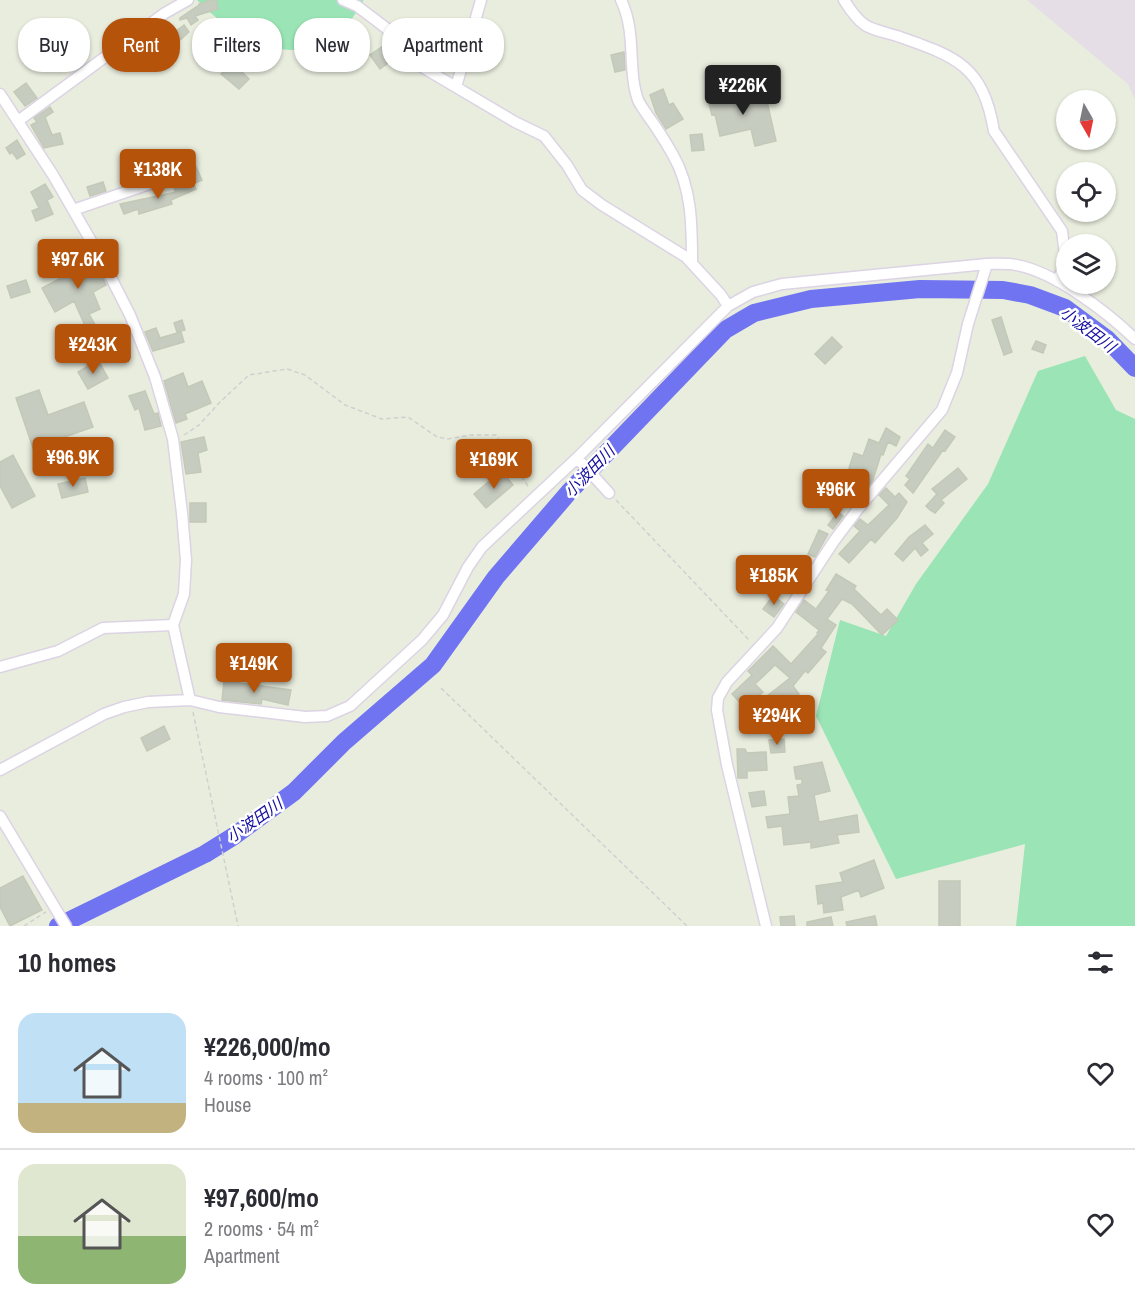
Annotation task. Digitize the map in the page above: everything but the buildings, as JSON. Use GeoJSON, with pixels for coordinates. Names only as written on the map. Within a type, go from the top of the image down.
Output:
{"type":"FeatureCollection","features":[{"type":"Feature","properties":{"kind":"street"},"geometry":{"type":"LineString","coordinates":[[18,121],[165,13],[188,0]]}},
{"type":"Feature","properties":{"kind":"street"},"geometry":{"type":"LineString","coordinates":[[343,0],[357,6],[386,28],[422,67],[515,122],[544,136],[567,165],[582,190],[692,263],[728,306]]}},
{"type":"Feature","properties":{"kind":"street"},"geometry":{"type":"LineString","coordinates":[[456,87],[481,1],[494,0]]}},
{"type":"Feature","properties":{"kind":"street"},"geometry":{"type":"LineString","coordinates":[[621,0],[626,9],[632,38],[634,81],[638,100],[675,157],[687,192],[692,228],[692,263]]}},
{"type":"Feature","properties":{"kind":"street"},"geometry":{"type":"LineString","coordinates":[[844,0],[865,25],[939,51],[964,65],[980,84],[991,113],[994,131],[1062,234]]}},
{"type":"Feature","properties":{"kind":"street"},"geometry":{"type":"LineString","coordinates":[[0,94],[102,260],[130,315],[155,377],[173,439],[186,560],[184,594],[173,625],[190,700]]}},
{"type":"Feature","properties":{"kind":"street"},"geometry":{"type":"LineString","coordinates":[[73,210],[176,175]]}},
{"type":"Feature","properties":{"kind":"street"},"geometry":{"type":"LineString","coordinates":[[0,770],[104,714],[124,706],[148,702],[190,700],[219,707],[305,717],[327,716],[350,706],[422,640],[443,615],[468,567],[482,547],[534,496],[579,461],[728,306],[753,292],[782,284],[1017,265],[1056,281]]}},
{"type":"Feature","properties":{"kind":"street"},"geometry":{"type":"LineString","coordinates":[[766,926],[727,765],[717,710],[718,698],[727,682],[777,628],[834,541],[858,509],[942,410],[955,381],[963,341],[986,268]]}},
{"type":"Feature","properties":{"kind":"street"},"geometry":{"type":"LineString","coordinates":[[1077,294],[1104,312],[1135,339]]}},
{"type":"Feature","properties":{"kind":"street"},"geometry":{"type":"LineString","coordinates":[[579,461],[609,493]]}},
{"type":"Feature","properties":{"kind":"street"},"geometry":{"type":"LineString","coordinates":[[0,667],[58,651],[103,628],[173,625]]}},
{"type":"Feature","properties":{"kind":"street"},"geometry":{"type":"LineString","coordinates":[[0,816],[66,926]]}},
{"type":"Feature","properties":{"kind":"path"},"geometry":{"type":"LineString","coordinates":[[173,439],[189,433],[199,425],[249,375],[287,369],[305,375],[345,405],[382,418],[408,417],[436,437],[448,439],[470,435],[496,435],[534,496]]}},
{"type":"Feature","properties":{"kind":"path"},"geometry":{"type":"LineString","coordinates":[[609,493],[757,649]]}},
{"type":"Feature","properties":{"kind":"path"},"geometry":{"type":"LineString","coordinates":[[441,688],[687,926]]}},
{"type":"Feature","properties":{"kind":"path"},"geometry":{"type":"LineString","coordinates":[[190,700],[238,926]]}},
{"type":"Feature","properties":{"kind":"path"},"geometry":{"type":"LineString","coordinates":[[24,926],[55,908]]}},
{"type":"Feature","properties":{"kind":"shaded area"},"geometry":{"type":"Polygon","coordinates":[[[1027,0],[1135,0],[1135,100],[1128,84],[1027,0]]]}},
{"type":"Feature","properties":{"kind":"green space"},"geometry":{"type":"Polygon","coordinates":[[[197,0],[363,0],[352,18],[294,18],[294,50],[282,49],[282,18],[218,18],[197,0]]]}},
{"type":"Feature","properties":{"kind":"green space"},"geometry":{"type":"Polygon","coordinates":[[[1085,356],[1116,410],[1135,419],[1135,926],[1016,926],[1025,844],[896,879],[816,716],[840,620],[886,636],[916,584],[988,484],[1038,371],[1085,356]]]}},
{"type":"Feature","properties":{"kind":"waterway","name":"小波田川"},"geometry":{"type":"LineString","coordinates":[[58,926],[205,854],[234,836],[294,792],[344,742],[433,665],[496,577],[569,492],[725,330],[754,313],[811,299],[920,289],[1003,290],[1030,295],[1065,308],[1107,339],[1135,368]]}}]}
